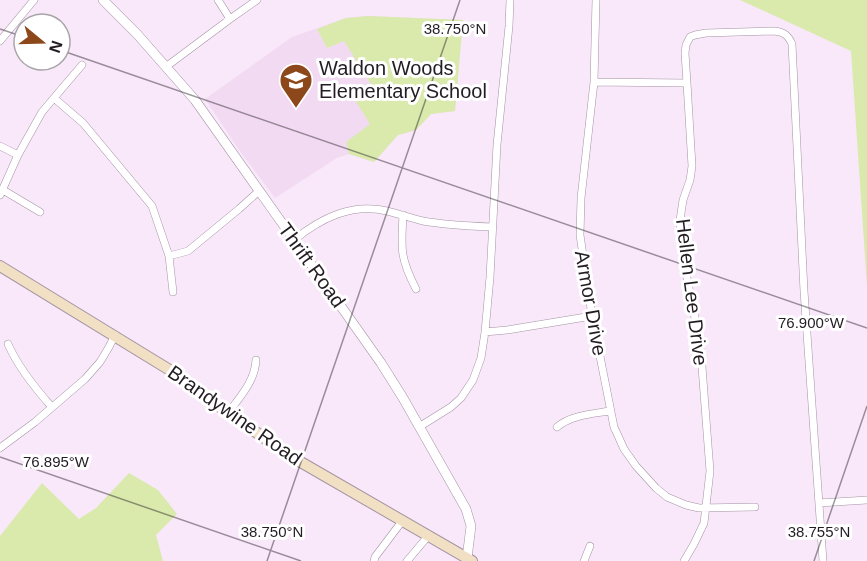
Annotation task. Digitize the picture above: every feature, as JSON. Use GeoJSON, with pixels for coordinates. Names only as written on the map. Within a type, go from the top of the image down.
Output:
{"type":"FeatureCollection","features":[{"type":"Feature","properties":{"kind":"main road","name":"Brandywine Road"},"geometry":{"type":"LineString","coordinates":[[0,266],[173,372],[292,456],[470,560]]}},
{"type":"Feature","properties":{"kind":"street"},"geometry":{"type":"LineString","coordinates":[[0,41],[34,0]]}},
{"type":"Feature","properties":{"kind":"street","name":"Thrift Road"},"geometry":{"type":"LineString","coordinates":[[103,0],[167,66],[195,100],[368,344],[397,389],[469,517],[470,560]]}},
{"type":"Feature","properties":{"kind":"street"},"geometry":{"type":"LineString","coordinates":[[218,0],[230,19]]}},
{"type":"Feature","properties":{"kind":"street"},"geometry":{"type":"LineString","coordinates":[[167,66],[257,0]]}},
{"type":"Feature","properties":{"kind":"street"},"geometry":{"type":"LineString","coordinates":[[419,427],[461,398],[468,390],[482,358],[510,0]]}},
{"type":"Feature","properties":{"kind":"street","name":"Armor Drive"},"geometry":{"type":"LineString","coordinates":[[596,0],[594,82],[579,219],[581,254],[610,411],[619,439],[636,466],[657,489],[667,496],[686,505],[706,508],[755,507]]}},
{"type":"Feature","properties":{"kind":"street","name":"Hellen Lee Drive"},"geometry":{"type":"LineString","coordinates":[[684,561],[704,523],[710,471],[699,338],[680,231],[681,209],[692,166],[685,53],[688,40],[695,35],[774,31],[784,33],[792,44],[804,291],[819,503]]}},
{"type":"Feature","properties":{"kind":"street"},"geometry":{"type":"LineString","coordinates":[[40,212],[1,193],[18,155],[42,112],[81,65]]}},
{"type":"Feature","properties":{"kind":"street"},"geometry":{"type":"LineString","coordinates":[[594,82],[687,83]]}},
{"type":"Feature","properties":{"kind":"street"},"geometry":{"type":"LineString","coordinates":[[54,98],[82,123],[152,206],[169,256],[173,292]]}},
{"type":"Feature","properties":{"kind":"street"},"geometry":{"type":"LineString","coordinates":[[0,146],[18,155]]}},
{"type":"Feature","properties":{"kind":"street"},"geometry":{"type":"LineString","coordinates":[[169,256],[188,251],[259,191]]}},
{"type":"Feature","properties":{"kind":"street"},"geometry":{"type":"LineString","coordinates":[[294,240],[319,222],[349,211],[371,209],[423,221],[492,227]]}},
{"type":"Feature","properties":{"kind":"street"},"geometry":{"type":"LineString","coordinates":[[403,215],[402,255],[416,289]]}},
{"type":"Feature","properties":{"kind":"street"},"geometry":{"type":"LineString","coordinates":[[485,332],[592,316]]}},
{"type":"Feature","properties":{"kind":"street"},"geometry":{"type":"LineString","coordinates":[[0,448],[35,422],[94,370],[115,335]]}},
{"type":"Feature","properties":{"kind":"street"},"geometry":{"type":"LineString","coordinates":[[8,344],[17,361],[51,406]]}},
{"type":"Feature","properties":{"kind":"street"},"geometry":{"type":"LineString","coordinates":[[228,413],[253,378],[256,360]]}},
{"type":"Feature","properties":{"kind":"street"},"geometry":{"type":"LineString","coordinates":[[557,427],[575,417],[610,411]]}},
{"type":"Feature","properties":{"kind":"street"},"geometry":{"type":"LineString","coordinates":[[824,561],[819,503],[867,500]]}},
{"type":"Feature","properties":{"kind":"street"},"geometry":{"type":"LineString","coordinates":[[374,561],[403,520]]}},
{"type":"Feature","properties":{"kind":"street"},"geometry":{"type":"LineString","coordinates":[[407,561],[429,535]]}},
{"type":"Feature","properties":{"kind":"street"},"geometry":{"type":"LineString","coordinates":[[584,561],[590,546]]}},
{"type":"Feature","properties":{"kind":"shaded area"},"geometry":{"type":"Polygon","coordinates":[[[368,16],[463,20],[455,111],[431,114],[416,130],[398,135],[374,162],[349,154],[337,158],[275,198],[205,99],[292,37],[346,18],[368,16]]]}},
{"type":"Feature","properties":{"kind":"green space"},"geometry":{"type":"Polygon","coordinates":[[[740,0],[867,0],[867,286],[851,51],[740,0]]]}},
{"type":"Feature","properties":{"kind":"green space"},"geometry":{"type":"Polygon","coordinates":[[[368,16],[463,20],[455,111],[431,114],[416,130],[398,135],[374,162],[349,154],[346,142],[370,124],[355,100],[372,86],[344,41],[327,48],[317,29],[346,18],[368,16]]]}},
{"type":"Feature","properties":{"kind":"green space"},"geometry":{"type":"Polygon","coordinates":[[[129,473],[158,490],[177,514],[156,535],[163,561],[0,561],[0,536],[42,483],[79,519],[96,508],[129,473]]]}},
{"type":"Feature","properties":{"kind":"place","name":"Waldon Woods Elementary School"},"geometry":{"type":"Point","coordinates":[296,109]}}]}
